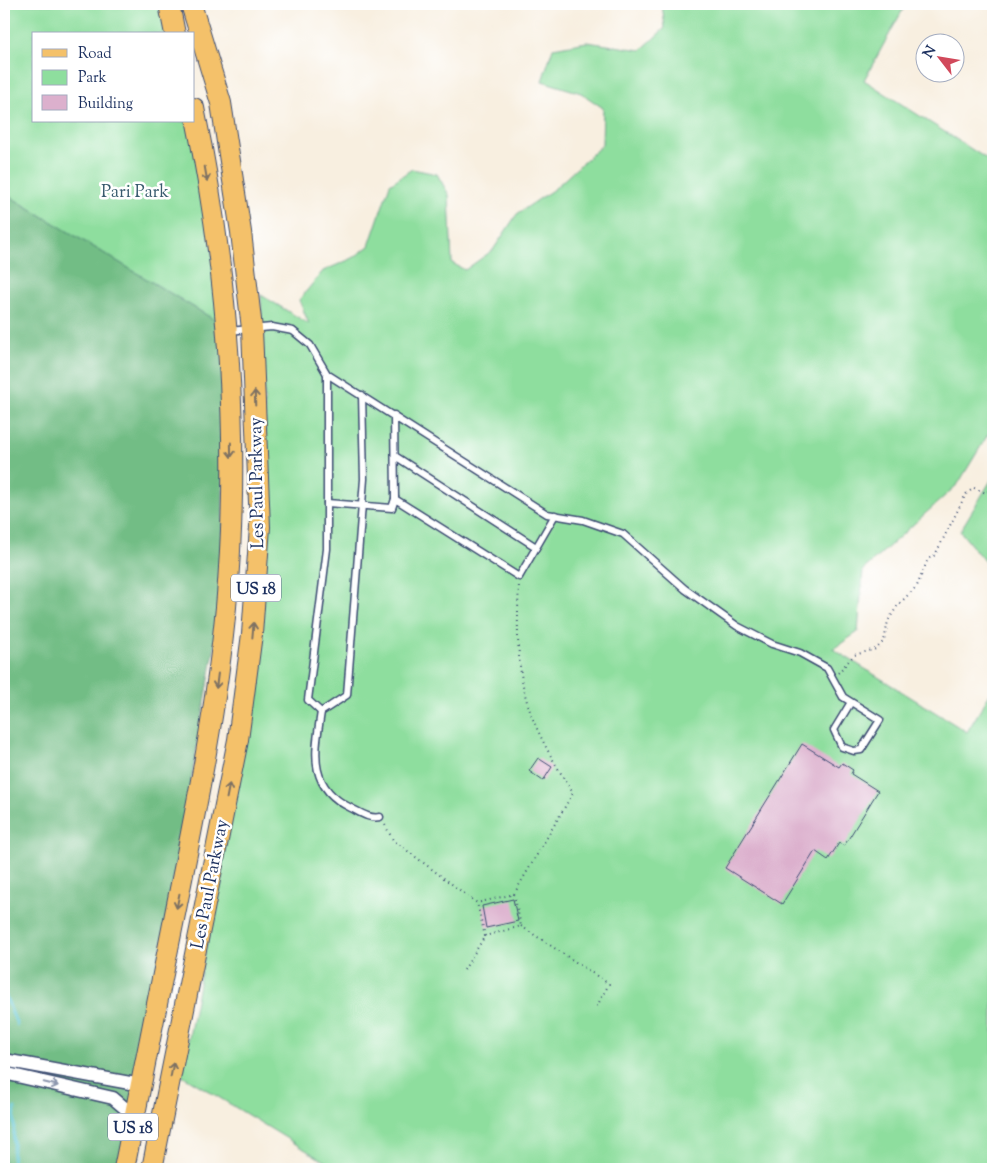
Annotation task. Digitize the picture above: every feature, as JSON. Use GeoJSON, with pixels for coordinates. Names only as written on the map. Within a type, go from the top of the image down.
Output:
{"type":"FeatureCollection","features":[{"type":"Feature","properties":{"kind":"main road","name":"Les Paul Parkway"},"geometry":{"type":"LineString","coordinates":[[152,1169],[238,740],[252,634],[260,527],[252,329],[221,103],[191,4]]}},
{"type":"Feature","properties":{"kind":"main road","name":"Les Paul Parkway"},"geometry":{"type":"LineString","coordinates":[[124,1169],[212,723],[226,606],[232,482],[226,331],[212,209],[195,114]]}},
{"type":"Feature","properties":{"kind":"main road"},"geometry":{"type":"LineString","coordinates":[[141,1085],[150,1090],[154,1098],[142,1169]]}},
{"type":"Feature","properties":{"kind":"street"},"geometry":{"type":"LineString","coordinates":[[4,1060],[141,1085]]}},
{"type":"Feature","properties":{"kind":"street"},"geometry":{"type":"LineString","coordinates":[[4,1073],[113,1098],[126,1109],[132,1128]]}},
{"type":"Feature","properties":{"kind":"lane"},"geometry":{"type":"LineString","coordinates":[[226,331],[272,327],[293,331],[310,346],[327,374],[547,514],[583,520],[623,534],[686,589],[737,626],[772,644],[800,653],[827,668],[843,696],[880,720],[861,750],[854,752],[842,747],[834,730],[851,702]]}},
{"type":"Feature","properties":{"kind":"lane"},"geometry":{"type":"LineString","coordinates":[[321,712],[308,700],[327,549],[327,374]]}},
{"type":"Feature","properties":{"kind":"lane"},"geometry":{"type":"LineString","coordinates":[[362,395],[364,479],[347,695],[321,712],[314,755],[321,781],[340,803],[372,818],[380,817]]}},
{"type":"Feature","properties":{"kind":"lane"},"geometry":{"type":"LineString","coordinates":[[327,503],[392,508],[395,499],[394,415]]}},
{"type":"Feature","properties":{"kind":"lane"},"geometry":{"type":"LineString","coordinates":[[394,456],[536,546]]}},
{"type":"Feature","properties":{"kind":"lane"},"geometry":{"type":"LineString","coordinates":[[395,499],[519,577],[555,515]]}},
{"type":"Feature","properties":{"kind":"path"},"geometry":{"type":"LineString","coordinates":[[833,679],[854,655],[876,649],[884,641],[888,622],[898,605],[917,586],[928,559],[935,555],[966,494],[974,488],[986,493],[993,487]]}},
{"type":"Feature","properties":{"kind":"path"},"geometry":{"type":"LineString","coordinates":[[519,577],[517,620],[522,677],[529,711],[555,765],[573,793],[514,894],[521,926],[609,984],[596,1008]]}},
{"type":"Feature","properties":{"kind":"path"},"geometry":{"type":"LineString","coordinates":[[380,817],[393,840],[477,903],[485,936]]}},
{"type":"Feature","properties":{"kind":"path"},"geometry":{"type":"LineString","coordinates":[[477,903],[514,894]]}},
{"type":"Feature","properties":{"kind":"path"},"geometry":{"type":"LineString","coordinates":[[464,970],[485,936],[521,926]]}},
{"type":"Feature","properties":{"kind":"green space","name":"Pari Park"},"geometry":{"type":"Polygon","coordinates":[[[4,4],[164,4],[171,32],[32,32],[32,122],[193,122],[223,325],[4,193],[4,4]]]}},
{"type":"Feature","properties":{"kind":"green space"},"geometry":{"type":"Polygon","coordinates":[[[662,4],[906,4],[864,80],[993,163],[993,426],[958,484],[863,570],[858,632],[833,649],[967,732],[993,689],[993,1169],[337,1169],[182,1075],[250,710],[267,490],[261,295],[309,324],[299,300],[323,271],[353,258],[369,246],[390,184],[412,169],[437,174],[449,195],[452,263],[465,270],[493,250],[517,214],[554,189],[602,145],[603,108],[581,93],[542,81],[553,48],[587,42],[641,50],[665,28],[662,4]]]}},
{"type":"Feature","properties":{"kind":"green space"},"geometry":{"type":"Polygon","coordinates":[[[4,193],[223,325],[223,601],[122,1169],[4,1169],[4,193]]]}},
{"type":"Feature","properties":{"kind":"green space"},"geometry":{"type":"Polygon","coordinates":[[[993,477],[993,572],[960,531],[993,477]]]}},
{"type":"Feature","properties":{"kind":"building"},"geometry":{"type":"Polygon","coordinates":[[[802,744],[839,767],[842,763],[853,770],[851,774],[878,791],[844,846],[839,843],[828,860],[815,851],[782,904],[725,868],[802,744]]]}},
{"type":"Feature","properties":{"kind":"building"},"geometry":{"type":"Polygon","coordinates":[[[538,758],[552,767],[543,781],[529,771],[538,758]]]}},
{"type":"Feature","properties":{"kind":"building"},"geometry":{"type":"Polygon","coordinates":[[[513,899],[518,921],[486,928],[482,906],[513,899]]]}},
{"type":"Feature","properties":{"kind":"waterway"},"geometry":{"type":"LineString","coordinates":[[4,146],[7,151],[4,159]]}},
{"type":"Feature","properties":{"kind":"waterway"},"geometry":{"type":"LineString","coordinates":[[4,992],[17,1025]]}},
{"type":"Feature","properties":{"kind":"waterway"},"geometry":{"type":"LineString","coordinates":[[12,1169],[15,1108]]}}]}
